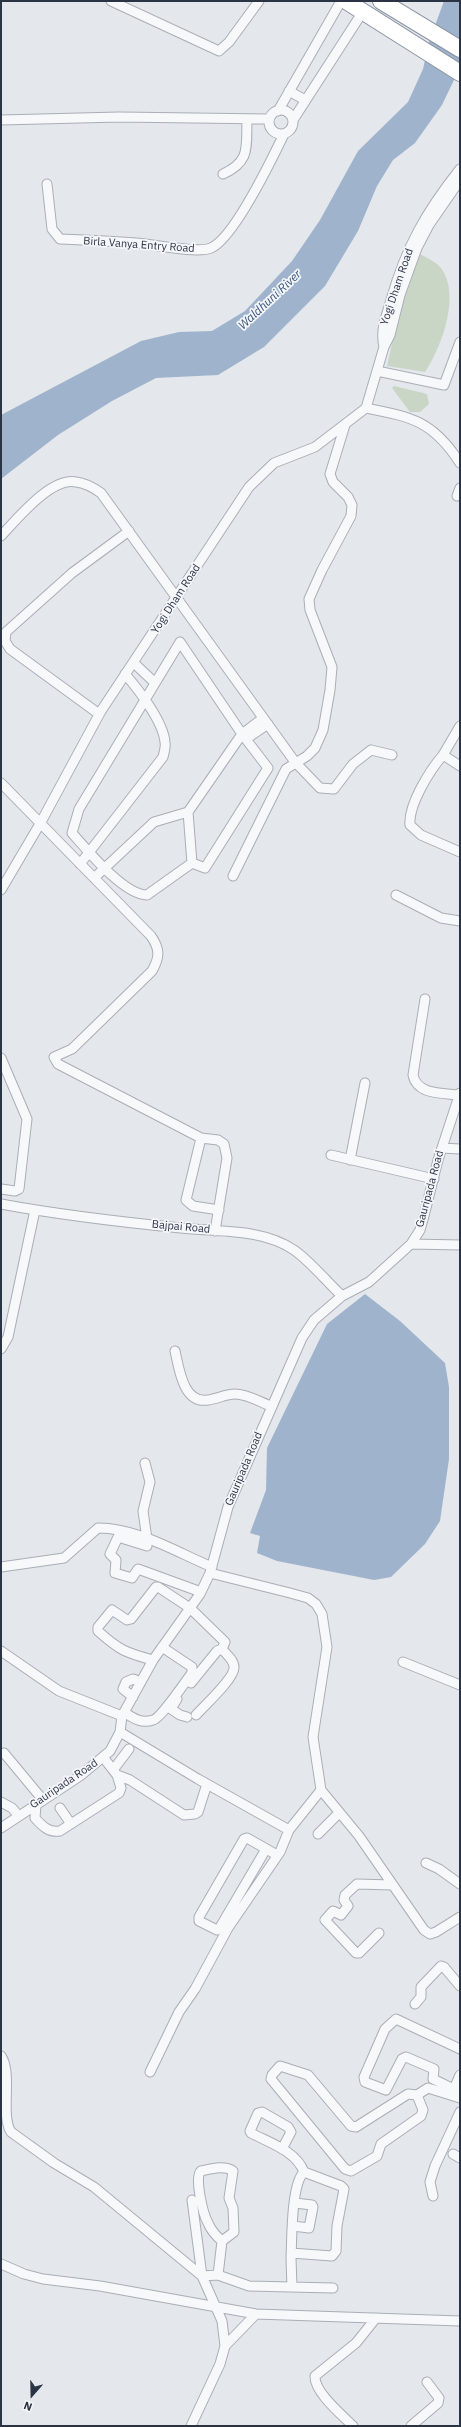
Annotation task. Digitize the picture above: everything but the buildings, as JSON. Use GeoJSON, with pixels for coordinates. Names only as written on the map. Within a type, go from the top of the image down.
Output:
{"type":"FeatureCollection","features":[{"type":"Feature","properties":{"kind":"highway"},"geometry":{"type":"LineString","coordinates":[[346,1],[460,73]]}},
{"type":"Feature","properties":{"kind":"highway"},"geometry":{"type":"LineString","coordinates":[[384,3],[460,50]]}},
{"type":"Feature","properties":{"kind":"street"},"geometry":{"type":"LineString","coordinates":[[111,1],[206,47],[219,51],[229,42],[259,1]]}},
{"type":"Feature","properties":{"kind":"street"},"geometry":{"type":"LineString","coordinates":[[1,120],[119,117],[269,119],[278,111],[341,1]]}},
{"type":"Feature","properties":{"kind":"street"},"geometry":{"type":"LineString","coordinates":[[269,119],[272,131],[284,134],[290,130],[293,120],[305,100],[369,16]]}},
{"type":"Feature","properties":{"kind":"street"},"geometry":{"type":"LineString","coordinates":[[289,91],[305,100]]}},
{"type":"Feature","properties":{"kind":"street"},"geometry":{"type":"LineString","coordinates":[[278,111],[286,111],[293,120]]}},
{"type":"Feature","properties":{"kind":"street"},"geometry":{"type":"LineString","coordinates":[[223,174],[236,168],[244,157],[247,119]]}},
{"type":"Feature","properties":{"kind":"street","name":"Birla Vanya Entry Road"},"geometry":{"type":"LineString","coordinates":[[47,184],[52,229],[60,239],[134,243],[187,249],[209,249],[219,244],[233,226],[269,165],[284,134]]}},
{"type":"Feature","properties":{"kind":"street","name":"Yogi Dham Road"},"geometry":{"type":"LineString","coordinates":[[384,347],[381,334],[402,264],[419,226],[460,169]]}},
{"type":"Feature","properties":{"kind":"street","name":"Yogi Dham Road"},"geometry":{"type":"LineString","coordinates":[[1,890],[41,822],[99,714],[249,487],[274,463],[315,447],[345,426],[366,408],[384,347],[417,248],[429,225],[460,180]]}},
{"type":"Feature","properties":{"kind":"street"},"geometry":{"type":"LineString","coordinates":[[377,372],[444,385],[460,342]]}},
{"type":"Feature","properties":{"kind":"street"},"geometry":{"type":"LineString","coordinates":[[366,408],[414,419],[428,426],[450,447],[460,463]]}},
{"type":"Feature","properties":{"kind":"street"},"geometry":{"type":"LineString","coordinates":[[233,876],[286,769],[295,762],[307,756],[315,748],[323,730],[330,690],[332,667],[310,610],[309,598],[351,516],[352,505],[348,497],[332,482],[330,474],[345,426]]}},
{"type":"Feature","properties":{"kind":"street"},"geometry":{"type":"LineString","coordinates":[[1,536],[34,502],[54,487],[63,482],[76,481],[90,486],[101,493],[295,762],[320,788],[328,790],[334,788],[353,764],[371,750],[392,755]]}},
{"type":"Feature","properties":{"kind":"street"},"geometry":{"type":"LineString","coordinates":[[99,714],[10,649],[5,641],[6,632],[72,573],[129,531]]}},
{"type":"Feature","properties":{"kind":"street"},"geometry":{"type":"LineString","coordinates":[[180,642],[244,736],[268,768],[205,868],[192,863],[147,896],[138,895],[105,868],[72,833],[73,822],[180,642]]}},
{"type":"Feature","properties":{"kind":"street"},"geometry":{"type":"LineString","coordinates":[[134,663],[155,683]]}},
{"type":"Feature","properties":{"kind":"street"},"geometry":{"type":"LineString","coordinates":[[80,864],[163,757],[166,742],[146,699],[125,674]]}},
{"type":"Feature","properties":{"kind":"street"},"geometry":{"type":"LineString","coordinates":[[94,878],[154,822],[188,812],[244,736],[266,721]]}},
{"type":"Feature","properties":{"kind":"street"},"geometry":{"type":"LineString","coordinates":[[460,726],[443,755],[428,776],[409,818],[410,825],[421,835],[460,852]]}},
{"type":"Feature","properties":{"kind":"street"},"geometry":{"type":"LineString","coordinates":[[443,755],[460,766]]}},
{"type":"Feature","properties":{"kind":"street"},"geometry":{"type":"LineString","coordinates":[[1,782],[151,936],[158,946],[158,960],[152,971],[72,1050],[54,1057],[58,1064],[201,1138],[218,1140],[224,1144],[227,1158],[215,1231]]}},
{"type":"Feature","properties":{"kind":"street"},"geometry":{"type":"LineString","coordinates":[[188,812],[192,863]]}},
{"type":"Feature","properties":{"kind":"street"},"geometry":{"type":"LineString","coordinates":[[396,895],[441,918],[460,921]]}},
{"type":"Feature","properties":{"kind":"street"},"geometry":{"type":"LineString","coordinates":[[425,999],[413,1075],[414,1082],[423,1090],[460,1094]]}},
{"type":"Feature","properties":{"kind":"street"},"geometry":{"type":"LineString","coordinates":[[1,1058],[27,1119],[19,1189],[15,1191],[1,1189]]}},
{"type":"Feature","properties":{"kind":"street"},"geometry":{"type":"LineString","coordinates":[[350,1160],[365,1083]]}},
{"type":"Feature","properties":{"kind":"street","name":"Gauripada Road"},"geometry":{"type":"LineString","coordinates":[[1,1828],[18,1811],[40,1803],[80,1776],[103,1758],[110,1750],[120,1732],[123,1714],[153,1660],[201,1592],[211,1570],[228,1507],[302,1338],[314,1320],[342,1296],[369,1282],[411,1244],[420,1230],[442,1148],[460,1094]]}},
{"type":"Feature","properties":{"kind":"street"},"geometry":{"type":"LineString","coordinates":[[201,1138],[186,1200],[193,1206],[219,1210]]}},
{"type":"Feature","properties":{"kind":"street"},"geometry":{"type":"LineString","coordinates":[[442,1148],[460,1149]]}},
{"type":"Feature","properties":{"kind":"street"},"geometry":{"type":"LineString","coordinates":[[332,1156],[434,1179]]}},
{"type":"Feature","properties":{"kind":"street","name":"Bajpai Road"},"geometry":{"type":"LineString","coordinates":[[1,1204],[35,1210],[242,1233],[270,1239],[293,1249],[342,1296]]}},
{"type":"Feature","properties":{"kind":"street"},"geometry":{"type":"LineString","coordinates":[[1,1349],[8,1337],[35,1210]]}},
{"type":"Feature","properties":{"kind":"street"},"geometry":{"type":"LineString","coordinates":[[411,1244],[460,1245]]}},
{"type":"Feature","properties":{"kind":"street"},"geometry":{"type":"LineString","coordinates":[[175,1351],[188,1394],[206,1401],[236,1394],[271,1406]]}},
{"type":"Feature","properties":{"kind":"street"},"geometry":{"type":"LineString","coordinates":[[145,1463],[150,1482],[143,1511],[147,1543]]}},
{"type":"Feature","properties":{"kind":"street"},"geometry":{"type":"LineString","coordinates":[[1,1567],[64,1558],[98,1528],[112,1528],[211,1570],[308,1598],[316,1604],[322,1614],[327,1647],[313,1737],[321,1790],[359,1836],[424,1930],[430,1934],[436,1932],[460,1917]]}},
{"type":"Feature","properties":{"kind":"street"},"geometry":{"type":"LineString","coordinates":[[147,1543],[118,1537],[110,1554],[116,1560],[115,1572],[132,1578],[138,1569],[201,1592]]}},
{"type":"Feature","properties":{"kind":"street"},"geometry":{"type":"LineString","coordinates":[[153,1660],[124,1652],[116,1648],[98,1631],[98,1628],[112,1610],[127,1620],[131,1620],[156,1587],[190,1608],[225,1642],[222,1649],[217,1651],[171,1709],[180,1715],[192,1716],[232,1676],[234,1667],[232,1661],[222,1649]]}},
{"type":"Feature","properties":{"kind":"street"},"geometry":{"type":"LineString","coordinates":[[1,1651],[59,1691],[140,1721],[156,1719],[192,1673],[192,1667],[162,1647]]}},
{"type":"Feature","properties":{"kind":"street"},"geometry":{"type":"LineString","coordinates":[[403,1662],[460,1685]]}},
{"type":"Feature","properties":{"kind":"street"},"geometry":{"type":"LineString","coordinates":[[120,1732],[207,1784],[289,1830]]}},
{"type":"Feature","properties":{"kind":"street"},"geometry":{"type":"LineString","coordinates":[[115,1773],[129,1749]]}},
{"type":"Feature","properties":{"kind":"street"},"geometry":{"type":"LineString","coordinates":[[4,1753],[40,1803],[35,1818],[48,1830],[60,1831],[119,1793],[121,1788],[115,1773],[103,1758]]}},
{"type":"Feature","properties":{"kind":"street"},"geometry":{"type":"LineString","coordinates":[[115,1773],[130,1780],[188,1816],[198,1812],[207,1784]]}},
{"type":"Feature","properties":{"kind":"street"},"geometry":{"type":"LineString","coordinates":[[150,2072],[179,2012],[195,1989],[228,1928],[277,1855],[289,1830],[321,1790]]}},
{"type":"Feature","properties":{"kind":"street"},"geometry":{"type":"LineString","coordinates":[[1,1802],[18,1811]]}},
{"type":"Feature","properties":{"kind":"street"},"geometry":{"type":"LineString","coordinates":[[60,1808],[71,1824]]}},
{"type":"Feature","properties":{"kind":"street"},"geometry":{"type":"LineString","coordinates":[[318,1834],[339,1813]]}},
{"type":"Feature","properties":{"kind":"street"},"geometry":{"type":"LineString","coordinates":[[266,1849],[220,1929],[217,1930],[199,1921],[199,1917],[244,1839],[266,1849],[277,1855]]}},
{"type":"Feature","properties":{"kind":"street"},"geometry":{"type":"LineString","coordinates":[[426,1863],[440,1869],[460,1884]]}},
{"type":"Feature","properties":{"kind":"street"},"geometry":{"type":"LineString","coordinates":[[379,1933],[359,1953],[356,1953],[325,1920],[333,1911],[342,1915],[347,1910],[348,1906],[344,1900],[345,1895],[357,1884],[392,1885]]}},
{"type":"Feature","properties":{"kind":"street"},"geometry":{"type":"LineString","coordinates":[[416,2004],[421,1997],[421,1986],[441,1966],[444,1967],[460,1986]]}},
{"type":"Feature","properties":{"kind":"street"},"geometry":{"type":"LineString","coordinates":[[460,2049],[396,2019],[385,2029],[364,2077],[365,2082],[386,2090],[402,2059],[406,2057],[434,2069],[433,2079],[457,2090],[460,2074]]}},
{"type":"Feature","properties":{"kind":"street"},"geometry":{"type":"LineString","coordinates":[[1,2056],[7,2094],[7,2127],[11,2132],[54,2163],[94,2187],[202,2276],[218,2275],[249,2286],[333,2288]]}},
{"type":"Feature","properties":{"kind":"street"},"geometry":{"type":"LineString","coordinates":[[418,2095],[423,2110],[421,2116],[381,2144],[377,2156],[351,2171],[345,2169],[271,2079],[272,2074],[280,2066],[308,2075],[351,2126],[356,2127],[408,2094],[418,2095],[428,2088],[460,2098]]}},
{"type":"Feature","properties":{"kind":"street"},"geometry":{"type":"LineString","coordinates":[[282,2149],[291,2132],[288,2127],[262,2112],[258,2113],[250,2131],[251,2133],[282,2149],[300,2162],[304,2172],[322,2178],[344,2189],[337,2226],[336,2251],[332,2256],[291,2253]]}},
{"type":"Feature","properties":{"kind":"street"},"geometry":{"type":"LineString","coordinates":[[433,2196],[430,2182],[435,2166],[460,2112]]}},
{"type":"Feature","properties":{"kind":"street"},"geometry":{"type":"LineString","coordinates":[[218,2275],[222,2241],[234,2232],[233,2208],[229,2198],[233,2171],[229,2169],[217,2168],[202,2171],[198,2178],[204,2213],[214,2235],[222,2241]]}},
{"type":"Feature","properties":{"kind":"street"},"geometry":{"type":"LineString","coordinates":[[292,2287],[291,2253],[295,2203],[300,2176],[304,2172]]}},
{"type":"Feature","properties":{"kind":"street"},"geometry":{"type":"LineString","coordinates":[[190,2426],[220,2364],[225,2346],[222,2321],[202,2276],[192,2200]]}},
{"type":"Feature","properties":{"kind":"street"},"geometry":{"type":"LineString","coordinates":[[293,2226],[309,2228],[313,2207],[312,2205],[295,2203]]}},
{"type":"Feature","properties":{"kind":"street"},"geometry":{"type":"LineString","coordinates":[[1,2264],[24,2274],[43,2279],[100,2286],[256,2314],[460,2321]]}},
{"type":"Feature","properties":{"kind":"street"},"geometry":{"type":"LineString","coordinates":[[225,2346],[256,2314]]}},
{"type":"Feature","properties":{"kind":"street"},"geometry":{"type":"LineString","coordinates":[[353,2426],[315,2383],[315,2376],[356,2343],[376,2318]]}},
{"type":"Feature","properties":{"kind":"street"},"geometry":{"type":"LineString","coordinates":[[411,2426],[438,2403],[438,2398],[428,2382]]}},
{"type":"Feature","properties":{"kind":"green space"},"geometry":{"type":"Polygon","coordinates":[[[420,254],[441,268],[447,279],[449,292],[449,306],[443,335],[425,372],[387,366],[402,299],[420,254]]]}},
{"type":"Feature","properties":{"kind":"green space"},"geometry":{"type":"Polygon","coordinates":[[[394,386],[427,394],[429,404],[420,412],[410,412],[392,388],[394,386]]]}},
{"type":"Feature","properties":{"kind":"water","name":"Waldhuni River"},"geometry":{"type":"Polygon","coordinates":[[[444,1],[460,1],[460,65],[454,80],[442,105],[415,143],[393,160],[377,186],[358,231],[325,286],[264,347],[218,375],[156,378],[112,401],[58,435],[1,479],[1,415],[141,341],[179,332],[212,331],[245,311],[292,261],[320,220],[358,151],[408,102],[423,69],[429,42],[444,1]]]}},
{"type":"Feature","properties":{"kind":"water"},"geometry":{"type":"Polygon","coordinates":[[[365,1294],[400,1321],[445,1363],[449,1387],[449,1459],[440,1521],[425,1544],[391,1577],[374,1580],[277,1561],[257,1553],[260,1536],[250,1533],[266,1490],[267,1448],[327,1324],[365,1294]]]}}]}
